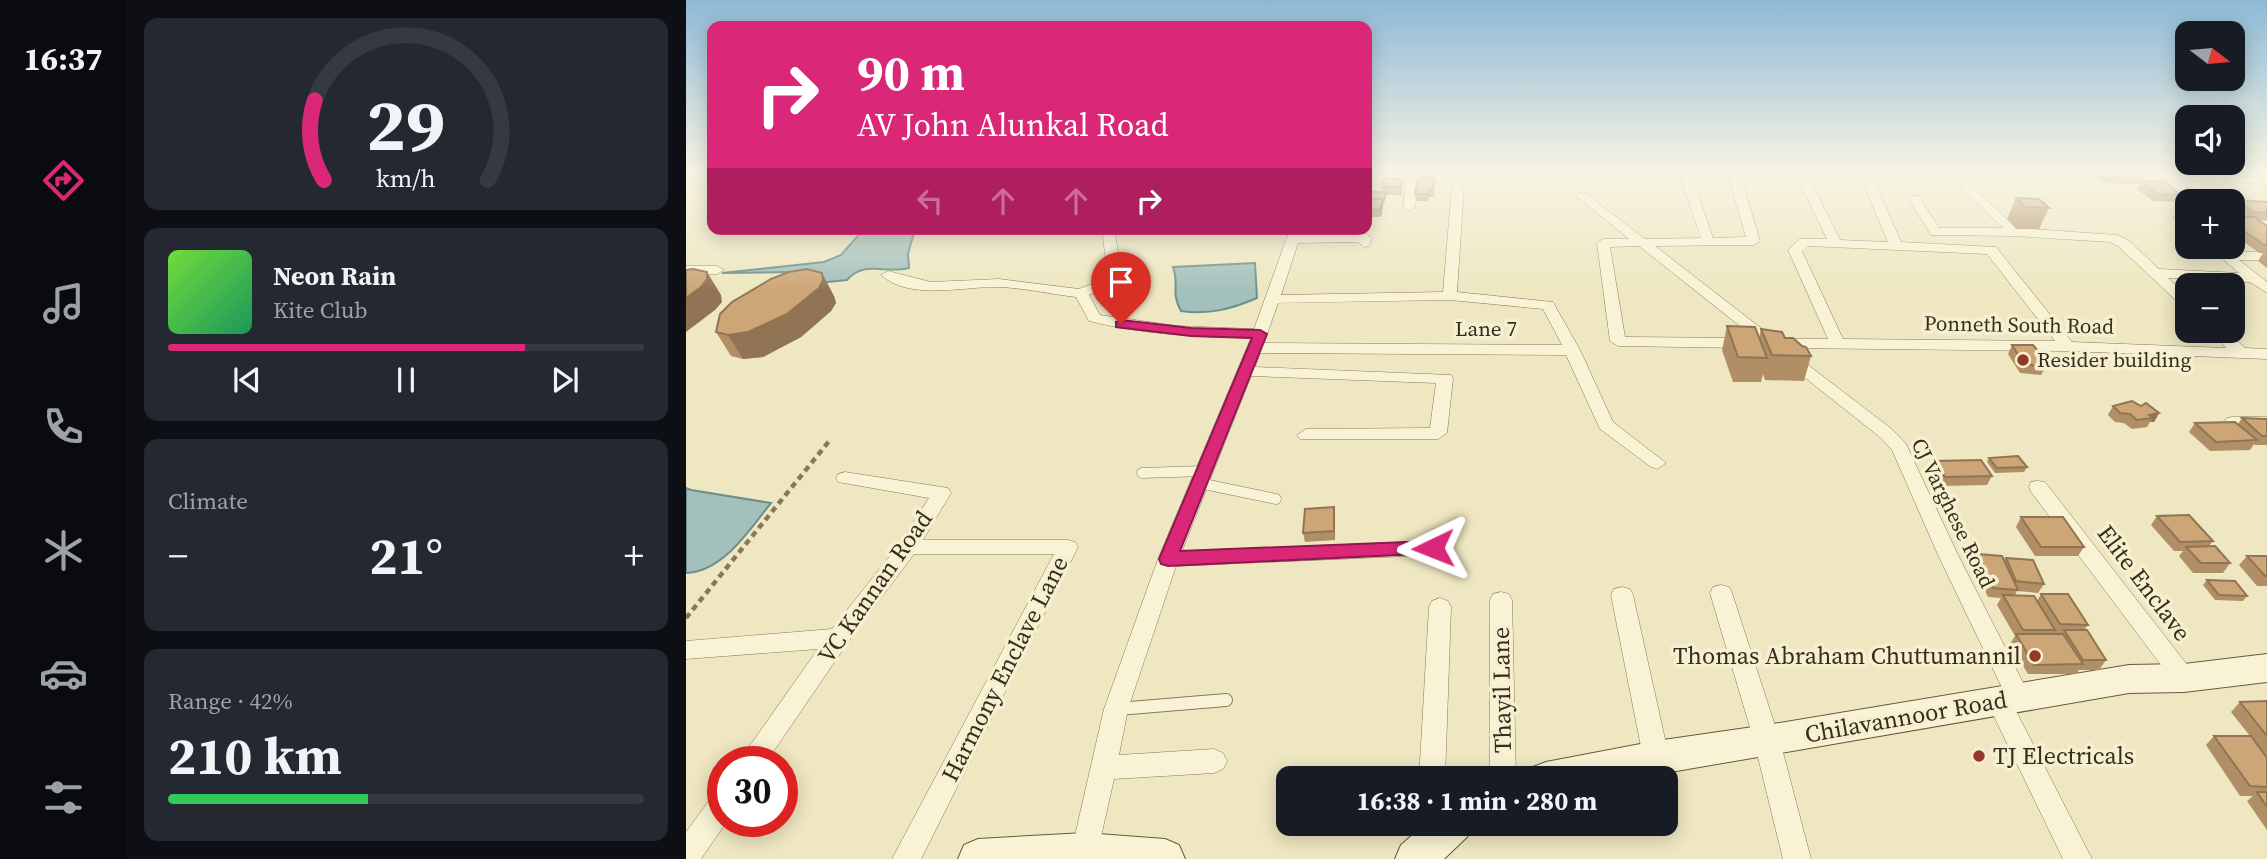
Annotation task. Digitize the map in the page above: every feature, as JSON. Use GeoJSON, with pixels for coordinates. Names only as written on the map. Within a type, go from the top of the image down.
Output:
{"type":"FeatureCollection","features":[{"type":"Feature","properties":{"kind":"street"},"geometry":{"type":"LineString","coordinates":[[1450,296],[1456,211]]}},
{"type":"Feature","properties":{"kind":"street","name":"CJ Varghese Road"},"geometry":{"type":"LineString","coordinates":[[1602,211],[1887,434],[1900,448],[2078,859]]}},
{"type":"Feature","properties":{"kind":"street"},"geometry":{"type":"LineString","coordinates":[[1698,211],[1708,241]]}},
{"type":"Feature","properties":{"kind":"street"},"geometry":{"type":"LineString","coordinates":[[1643,243],[1754,241],[1745,211]]}},
{"type":"Feature","properties":{"kind":"street"},"geometry":{"type":"LineString","coordinates":[[1819,211],[1835,243]]}},
{"type":"Feature","properties":{"kind":"street"},"geometry":{"type":"LineString","coordinates":[[1881,211],[1896,246]]}},
{"type":"Feature","properties":{"kind":"street"},"geometry":{"type":"LineString","coordinates":[[1922,211],[1935,232],[2014,232],[2098,235],[2112,238],[2123,243],[2175,292]]}},
{"type":"Feature","properties":{"kind":"street"},"geometry":{"type":"LineString","coordinates":[[1991,211],[2014,232]]}},
{"type":"Feature","properties":{"kind":"street"},"geometry":{"type":"LineString","coordinates":[[2245,222],[2267,223]]}},
{"type":"Feature","properties":{"kind":"street"},"geometry":{"type":"LineString","coordinates":[[888,275],[908,285],[934,289],[998,283],[1080,293],[1102,285],[1114,268],[1109,235]]}},
{"type":"Feature","properties":{"kind":"street"},"geometry":{"type":"LineString","coordinates":[[1084,853],[1116,709],[1168,559],[1257,341],[1295,235]]}},
{"type":"Feature","properties":{"kind":"street"},"geometry":{"type":"LineString","coordinates":[[1319,235],[1366,237],[1364,243]]}},
{"type":"Feature","properties":{"kind":"street","name":"Ponneth South Road"},"geometry":{"type":"LineString","coordinates":[[1643,243],[1603,243],[1618,341],[2067,346],[2267,354]]}},
{"type":"Feature","properties":{"kind":"street"},"geometry":{"type":"LineString","coordinates":[[1838,344],[1795,250],[1804,243],[1991,250],[2067,346]]}},
{"type":"Feature","properties":{"kind":"street"},"geometry":{"type":"LineString","coordinates":[[2245,254],[2267,256]]}},
{"type":"Feature","properties":{"kind":"street"},"geometry":{"type":"LineString","coordinates":[[2230,259],[2267,289]]}},
{"type":"Feature","properties":{"kind":"street"},"geometry":{"type":"LineString","coordinates":[[686,270],[716,270]]}},
{"type":"Feature","properties":{"kind":"street"},"geometry":{"type":"LineString","coordinates":[[2155,273],[2253,278]]}},
{"type":"Feature","properties":{"kind":"street","name":"Lane 7"},"geometry":{"type":"LineString","coordinates":[[1080,293],[1088,302],[1094,318],[1121,324],[1257,341],[1572,350]]}},
{"type":"Feature","properties":{"kind":"street"},"geometry":{"type":"LineString","coordinates":[[1450,296],[1548,305],[1606,425],[1657,463]]}},
{"type":"Feature","properties":{"kind":"street"},"geometry":{"type":"LineString","coordinates":[[1273,299],[1476,296]]}},
{"type":"Feature","properties":{"kind":"street"},"geometry":{"type":"LineString","coordinates":[[2230,343],[2240,352]]}},
{"type":"Feature","properties":{"kind":"street"},"geometry":{"type":"LineString","coordinates":[[1244,371],[1445,377],[1438,433],[1306,435]]}},
{"type":"Feature","properties":{"kind":"street"},"geometry":{"type":"LineString","coordinates":[[2233,422],[2267,422]]}},
{"type":"Feature","properties":{"kind":"street","name":"VC Kannan Road"},"geometry":{"type":"LineString","coordinates":[[762,746],[838,638],[908,547],[941,493],[845,478]]}},
{"type":"Feature","properties":{"kind":"street","name":"Elite Enclave"},"geometry":{"type":"LineString","coordinates":[[2038,486],[2183,678]]}},
{"type":"Feature","properties":{"kind":"street","name":"Harmony Enclave Lane"},"geometry":{"type":"LineString","coordinates":[[906,859],[1068,547],[908,547]]}},
{"type":"Feature","properties":{"kind":"street"},"geometry":{"type":"LineString","coordinates":[[1168,559],[1433,548]]}},
{"type":"Feature","properties":{"kind":"street"},"geometry":{"type":"LineString","coordinates":[[1721,593],[1767,741],[1797,859]]}},
{"type":"Feature","properties":{"kind":"street"},"geometry":{"type":"LineString","coordinates":[[1622,595],[1656,757]]}},
{"type":"Feature","properties":{"kind":"street","name":"Thayil Lane"},"geometry":{"type":"LineString","coordinates":[[1500,600],[1503,766]]}},
{"type":"Feature","properties":{"kind":"street"},"geometry":{"type":"LineString","coordinates":[[1433,766],[1440,607]]}},
{"type":"Feature","properties":{"kind":"street"},"geometry":{"type":"LineString","coordinates":[[686,650],[838,638]]}},
{"type":"Feature","properties":{"kind":"street","name":"Chilavannoor Road"},"geometry":{"type":"LineString","coordinates":[[1611,766],[2129,679],[2183,678],[2267,668]]}},
{"type":"Feature","properties":{"kind":"street"},"geometry":{"type":"LineString","coordinates":[[1104,768],[1214,761]]}},
{"type":"Feature","properties":{"kind":"street"},"geometry":{"type":"LineString","coordinates":[[686,856],[707,826]]}},
{"type":"Feature","properties":{"kind":"street"},"geometry":{"type":"LineString","coordinates":[[1415,859],[1441,836]]}},
{"type":"Feature","properties":{"kind":"street"},"geometry":{"type":"LineString","coordinates":[[978,859],[1084,853],[1165,859]]}},
{"type":"Feature","properties":{"kind":"lane"},"geometry":{"type":"LineString","coordinates":[[1142,473],[1201,477],[1276,499]]}},
{"type":"Feature","properties":{"kind":"lane"},"geometry":{"type":"LineString","coordinates":[[1116,709],[1226,700]]}},
{"type":"Feature","properties":{"kind":"path"},"geometry":{"type":"LineString","coordinates":[[686,618],[830,440]]}},
{"type":"Feature","properties":{"kind":"water"},"geometry":{"type":"Polygon","coordinates":[[[859,235],[913,235],[908,254],[909,268],[867,269],[847,280],[818,283],[793,272],[722,273],[824,262],[841,255],[859,235]]]}},
{"type":"Feature","properties":{"kind":"water"},"geometry":{"type":"Polygon","coordinates":[[[1255,263],[1257,298],[1220,310],[1181,311],[1176,298],[1173,267],[1255,263]]]}},
{"type":"Feature","properties":{"kind":"water"},"geometry":{"type":"Polygon","coordinates":[[[686,488],[771,503],[723,558],[699,571],[686,573],[686,488]]]}},
{"type":"Feature","properties":{"kind":"building"},"geometry":{"type":"Polygon","coordinates":[[[2245,217],[2254,217],[2267,226],[2267,245],[2245,232],[2245,217]]]}},
{"type":"Feature","properties":{"kind":"building"},"geometry":{"type":"Polygon","coordinates":[[[807,269],[822,273],[823,280],[819,288],[787,314],[748,332],[728,335],[716,332],[720,314],[732,302],[771,279],[807,269]]]}},
{"type":"Feature","properties":{"kind":"building"},"geometry":{"type":"Polygon","coordinates":[[[686,270],[707,272],[707,279],[686,298],[686,270]]]}},
{"type":"Feature","properties":{"kind":"building"},"geometry":{"type":"Polygon","coordinates":[[[1727,326],[1755,327],[1767,358],[1738,357],[1727,326]]]}},
{"type":"Feature","properties":{"kind":"building"},"geometry":{"type":"Polygon","coordinates":[[[1761,329],[1782,332],[1785,338],[1793,338],[1806,347],[1811,356],[1772,355],[1761,329]]]}},
{"type":"Feature","properties":{"kind":"building"},"geometry":{"type":"Polygon","coordinates":[[[2012,345],[2033,345],[2044,358],[2046,367],[2024,364],[2012,345]]]}},
{"type":"Feature","properties":{"kind":"building"},"geometry":{"type":"Polygon","coordinates":[[[2132,401],[2141,406],[2146,403],[2159,413],[2149,415],[2153,418],[2137,420],[2130,414],[2120,413],[2113,406],[2132,401]]]}},
{"type":"Feature","properties":{"kind":"building"},"geometry":{"type":"Polygon","coordinates":[[[2242,418],[2267,419],[2267,436],[2262,436],[2242,418]]]}},
{"type":"Feature","properties":{"kind":"building"},"geometry":{"type":"Polygon","coordinates":[[[2235,422],[2257,440],[2216,442],[2195,423],[2235,422]]]}},
{"type":"Feature","properties":{"kind":"building"},"geometry":{"type":"Polygon","coordinates":[[[2018,456],[2027,467],[1997,468],[1989,458],[2018,456]]]}},
{"type":"Feature","properties":{"kind":"building"},"geometry":{"type":"Polygon","coordinates":[[[1981,460],[1992,476],[1945,477],[1935,461],[1981,460]]]}},
{"type":"Feature","properties":{"kind":"building"},"geometry":{"type":"Polygon","coordinates":[[[1334,507],[1334,531],[1303,533],[1305,509],[1334,507]]]}},
{"type":"Feature","properties":{"kind":"building"},"geometry":{"type":"Polygon","coordinates":[[[2189,515],[2213,541],[2180,542],[2157,516],[2189,515]]]}},
{"type":"Feature","properties":{"kind":"building"},"geometry":{"type":"Polygon","coordinates":[[[2021,517],[2063,517],[2084,547],[2041,547],[2021,517]]]}},
{"type":"Feature","properties":{"kind":"building"},"geometry":{"type":"Polygon","coordinates":[[[2215,546],[2230,563],[2201,563],[2186,547],[2215,546]]]}},
{"type":"Feature","properties":{"kind":"building"},"geometry":{"type":"Polygon","coordinates":[[[1978,554],[2002,556],[2018,590],[1993,588],[1978,554]]]}},
{"type":"Feature","properties":{"kind":"building"},"geometry":{"type":"Polygon","coordinates":[[[2247,556],[2267,556],[2267,576],[2265,576],[2247,556]]]}},
{"type":"Feature","properties":{"kind":"building"},"geometry":{"type":"Polygon","coordinates":[[[2006,558],[2033,560],[2044,584],[2016,581],[2006,558]]]}},
{"type":"Feature","properties":{"kind":"building"},"geometry":{"type":"Polygon","coordinates":[[[2207,580],[2235,581],[2247,596],[2219,595],[2207,580]]]}},
{"type":"Feature","properties":{"kind":"building"},"geometry":{"type":"Polygon","coordinates":[[[2041,594],[2068,594],[2088,625],[2060,624],[2041,594]]]}},
{"type":"Feature","properties":{"kind":"building"},"geometry":{"type":"Polygon","coordinates":[[[2003,595],[2034,596],[2055,630],[2023,630],[2003,595]]]}},
{"type":"Feature","properties":{"kind":"building"},"geometry":{"type":"Polygon","coordinates":[[[2064,630],[2087,630],[2106,660],[2083,660],[2064,630]]]}},
{"type":"Feature","properties":{"kind":"building"},"geometry":{"type":"Polygon","coordinates":[[[2016,634],[2063,634],[2083,664],[2034,665],[2016,634]]]}},
{"type":"Feature","properties":{"kind":"building"},"geometry":{"type":"Polygon","coordinates":[[[2267,701],[2267,736],[2240,702],[2267,701]]]}},
{"type":"Feature","properties":{"kind":"building"},"geometry":{"type":"Polygon","coordinates":[[[2214,736],[2251,736],[2267,758],[2267,787],[2250,786],[2214,736]]]}},
{"type":"Feature","properties":{"kind":"building"},"geometry":{"type":"Polygon","coordinates":[[[2257,792],[2267,792],[2267,807],[2257,792]]]}},
{"type":"Feature","properties":{"kind":"place","name":"Resider building"},"geometry":{"type":"Point","coordinates":[2023,360]}},
{"type":"Feature","properties":{"kind":"place","name":"Thomas Abraham Chuttumannil"},"geometry":{"type":"Point","coordinates":[2035,656]}},
{"type":"Feature","properties":{"kind":"place","name":"TJ Electricals"},"geometry":{"type":"Point","coordinates":[1979,756]}},
{"type":"Feature","properties":{"kind":"route"},"geometry":{"type":"LineString","coordinates":[[1121,324],[1191,332],[1260,334],[1168,559],[1433,548]]}}]}
